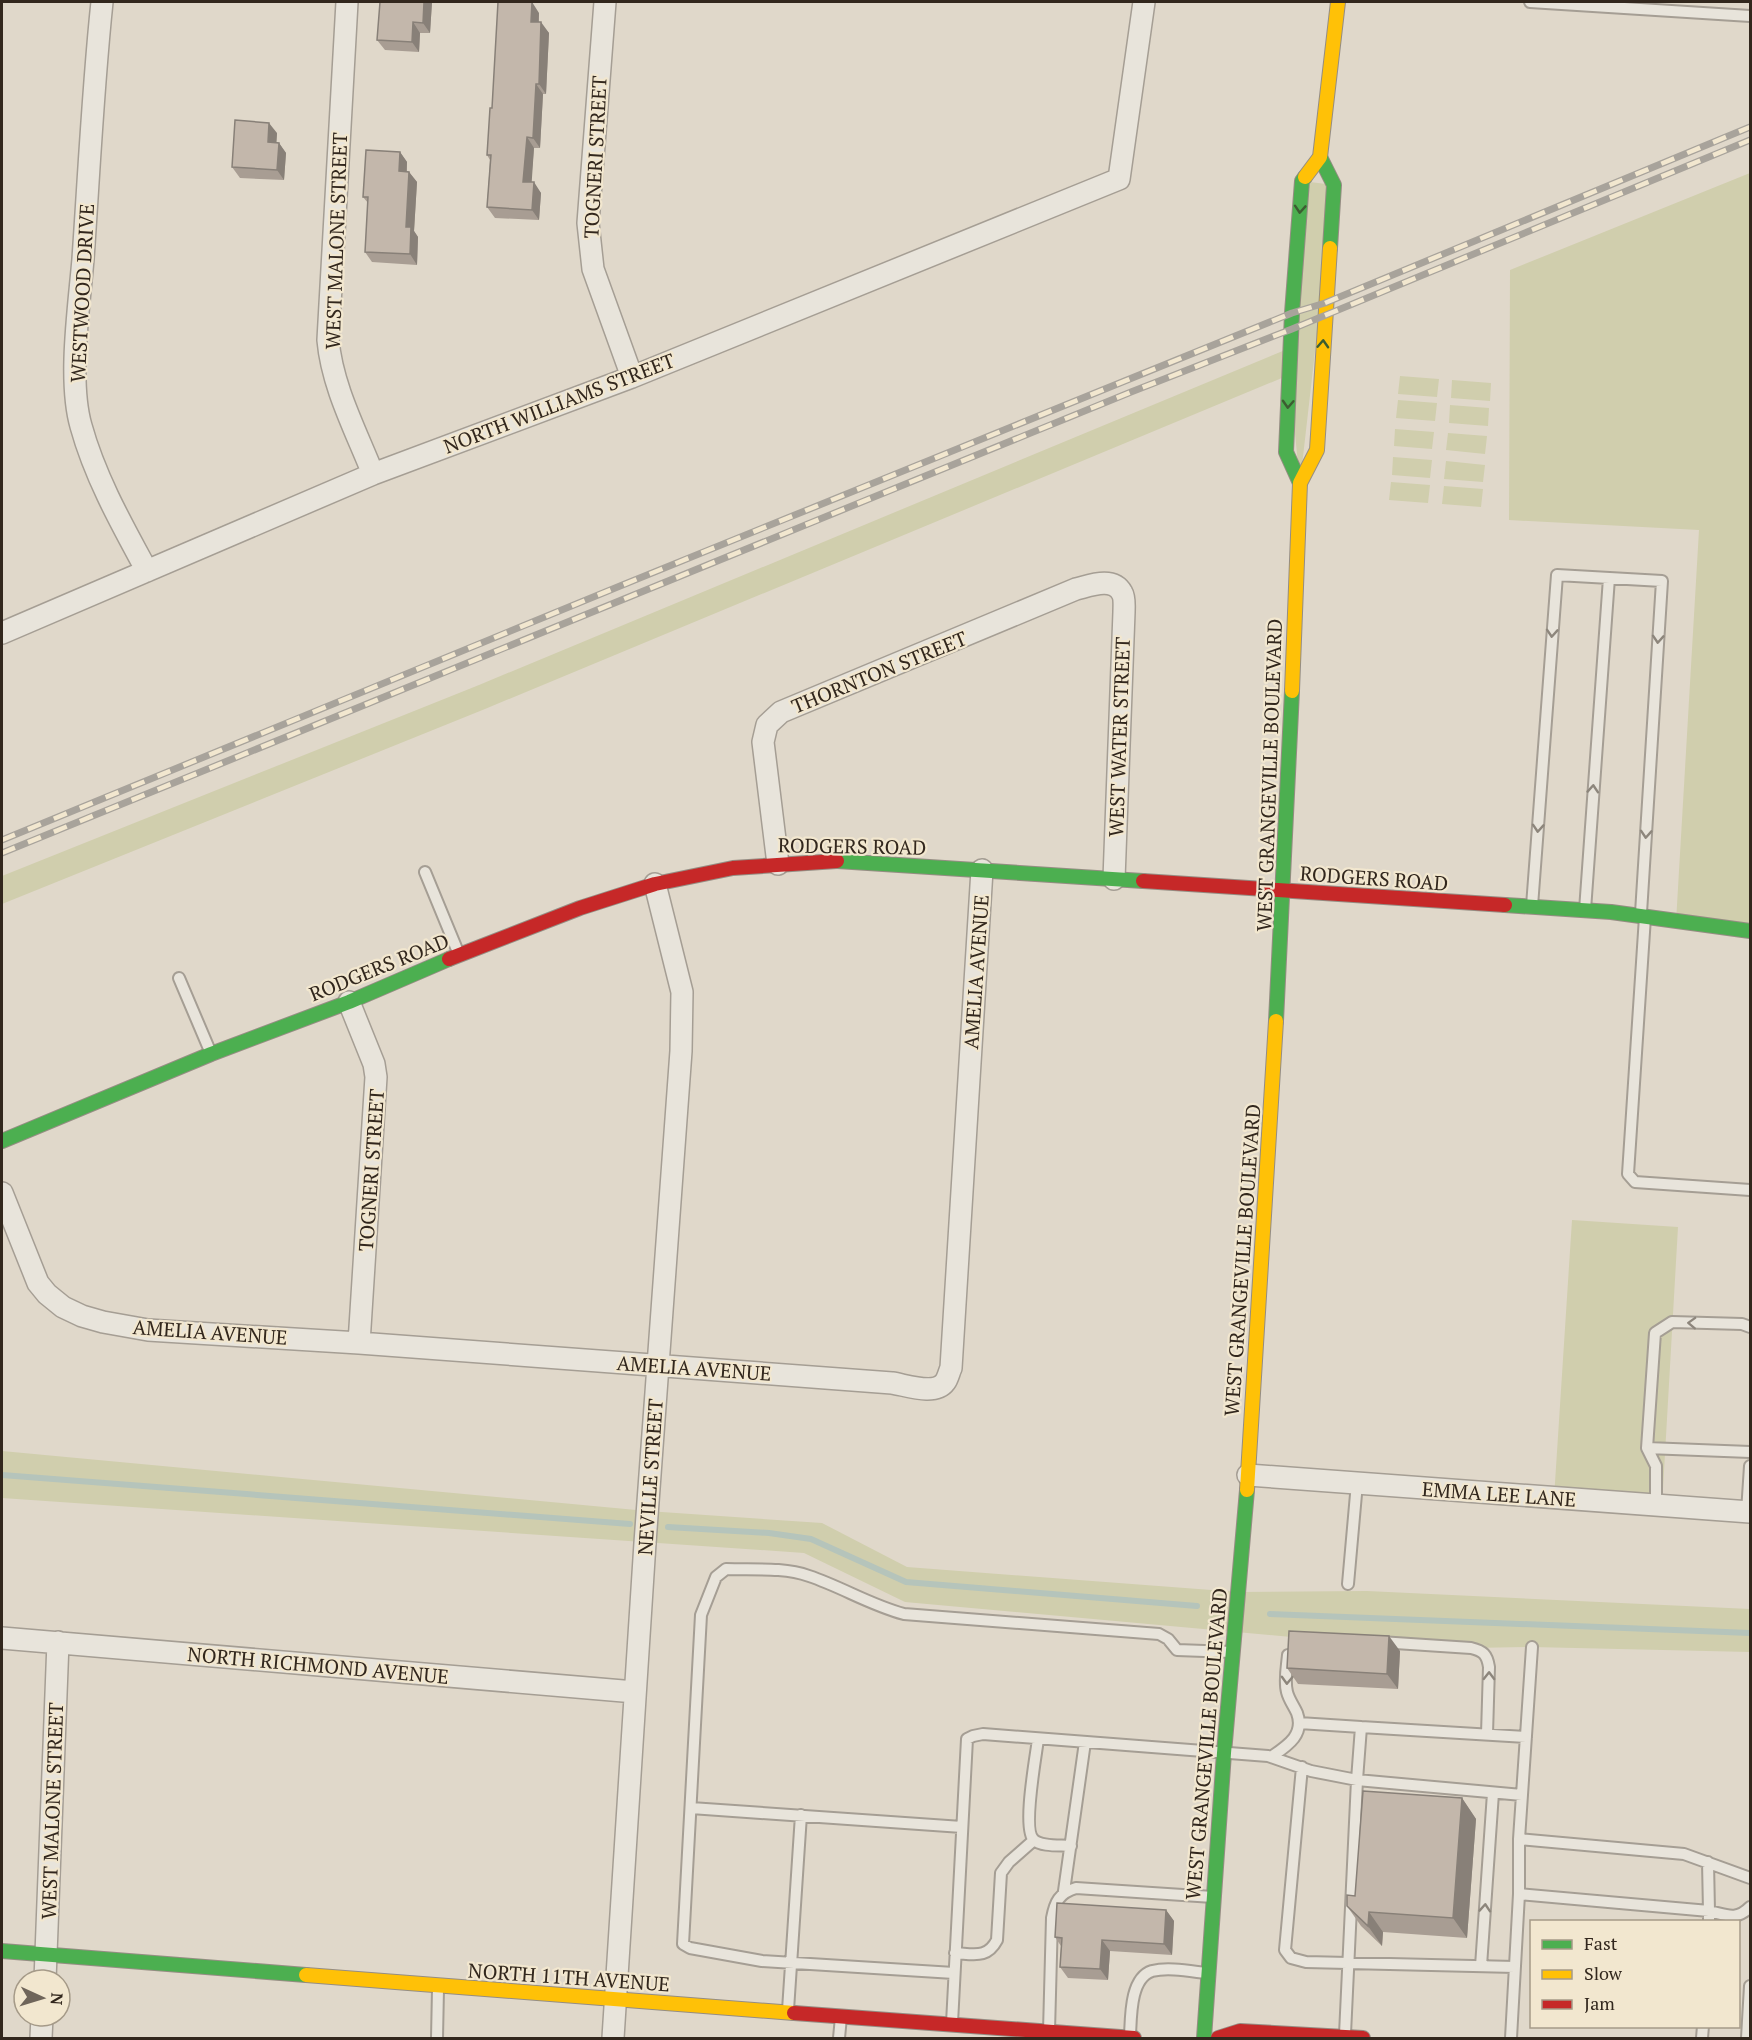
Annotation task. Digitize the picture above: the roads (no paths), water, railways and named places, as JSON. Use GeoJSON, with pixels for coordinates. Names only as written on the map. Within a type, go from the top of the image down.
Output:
{"type":"FeatureCollection","features":[{"type":"Feature","properties":{"kind":"main road","name":"WEST GRANGEVILLE BOULEVARD"},"geometry":{"type":"LineString","coordinates":[[1300,483],[1286,452],[1292,313],[1302,181],[1320,156],[1338,2]]}},
{"type":"Feature","properties":{"kind":"main road","name":"WEST GRANGEVILLE BOULEVARD"},"geometry":{"type":"LineString","coordinates":[[1204,2038],[1224,1753],[1248,1475],[1285,891],[1300,483],[1317,450],[1334,185],[1320,156]]}},
{"type":"Feature","properties":{"kind":"main road","name":"RODGERS ROAD"},"geometry":{"type":"LineString","coordinates":[[2,1141],[211,1054],[349,1002],[459,955],[580,908],[655,884],[733,868],[831,861],[982,870],[1585,910],[1750,932]]}},
{"type":"Feature","properties":{"kind":"main road","name":"NORTH 11TH AVENUE"},"geometry":{"type":"LineString","coordinates":[[2,1951],[841,2017],[898,2026],[952,2025],[1077,2036],[1132,2038]]}},
{"type":"Feature","properties":{"kind":"main road"},"geometry":{"type":"LineString","coordinates":[[1218,2038],[1240,2031],[1363,2038]]}},
{"type":"Feature","properties":{"kind":"street","name":"WESTWOOD DRIVE"},"geometry":{"type":"LineString","coordinates":[[102,2],[81,278],[75,370],[76,395],[81,426],[100,475],[147,571]]}},
{"type":"Feature","properties":{"kind":"street","name":"WEST MALONE STREET"},"geometry":{"type":"LineString","coordinates":[[347,2],[328,340],[329,353],[338,383],[373,474]]}},
{"type":"Feature","properties":{"kind":"street","name":"TOGNERI STREET"},"geometry":{"type":"LineString","coordinates":[[605,2],[588,223],[592,269],[633,377]]}},
{"type":"Feature","properties":{"kind":"street","name":"NORTH WILLIAMS STREET"},"geometry":{"type":"LineString","coordinates":[[2,633],[373,474],[633,377],[1119,179],[1144,2]]}},
{"type":"Feature","properties":{"kind":"street","name":"THORNTON STREET"},"geometry":{"type":"LineString","coordinates":[[778,864],[763,742],[767,725],[781,711],[1076,590],[1100,583],[1117,587],[1123,594]]}},
{"type":"Feature","properties":{"kind":"street","name":"WEST WATER STREET"},"geometry":{"type":"LineString","coordinates":[[1114,879],[1123,594]]}},
{"type":"Feature","properties":{"kind":"street","name":"AMELIA AVENUE"},"geometry":{"type":"LineString","coordinates":[[2,1193],[38,1283],[63,1307],[103,1322],[148,1330],[659,1365],[892,1383],[928,1389],[939,1387],[946,1381],[951,1368],[982,870]]}},
{"type":"Feature","properties":{"kind":"street","name":"NEVILLE STREET"},"geometry":{"type":"LineString","coordinates":[[613,2038],[635,1692],[681,1051],[682,992],[655,884]]}},
{"type":"Feature","properties":{"kind":"street","name":"TOGNERI STREET"},"geometry":{"type":"LineString","coordinates":[[349,1002],[374,1064],[376,1077],[359,1343]]}},
{"type":"Feature","properties":{"kind":"street","name":"EMMA LEE LANE"},"geometry":{"type":"LineString","coordinates":[[1248,1475],[1749,1512]]}},
{"type":"Feature","properties":{"kind":"street","name":"NORTH RICHMOND AVENUE"},"geometry":{"type":"LineString","coordinates":[[2,1638],[635,1692]]}},
{"type":"Feature","properties":{"kind":"street","name":"WEST MALONE STREET"},"geometry":{"type":"LineString","coordinates":[[46,1968],[58,1642]]}},
{"type":"Feature","properties":{"kind":"lane"},"geometry":{"type":"LineString","coordinates":[[1530,2],[1750,16]]}},
{"type":"Feature","properties":{"kind":"lane"},"geometry":{"type":"LineString","coordinates":[[1532,907],[1557,575],[1662,581],[1628,1174],[1635,1182],[1750,1190]]}},
{"type":"Feature","properties":{"kind":"lane"},"geometry":{"type":"LineString","coordinates":[[1585,910],[1609,578]]}},
{"type":"Feature","properties":{"kind":"lane"},"geometry":{"type":"LineString","coordinates":[[425,872],[459,955]]}},
{"type":"Feature","properties":{"kind":"lane"},"geometry":{"type":"LineString","coordinates":[[179,978],[211,1054]]}},
{"type":"Feature","properties":{"kind":"lane"},"geometry":{"type":"LineString","coordinates":[[1656,1506],[1656,1466],[1647,1448],[1655,1333],[1672,1322],[1742,1324],[1750,1327]]}},
{"type":"Feature","properties":{"kind":"lane"},"geometry":{"type":"LineString","coordinates":[[1647,1448],[1750,1452]]}},
{"type":"Feature","properties":{"kind":"lane"},"geometry":{"type":"LineString","coordinates":[[1749,1512],[1750,1466]]}},
{"type":"Feature","properties":{"kind":"lane"},"geometry":{"type":"LineString","coordinates":[[1348,1584],[1357,1483]]}},
{"type":"Feature","properties":{"kind":"lane"},"geometry":{"type":"LineString","coordinates":[[954,1973],[762,1961],[690,1948],[683,1944],[701,1615],[716,1578],[726,1569],[789,1571],[809,1576],[883,1608],[904,1614],[1159,1634],[1168,1639],[1177,1650],[1232,1652]]}},
{"type":"Feature","properties":{"kind":"lane"},"geometry":{"type":"LineString","coordinates":[[1272,1757],[1291,1743],[1296,1736],[1299,1723],[1297,1713],[1286,1690],[1289,1648],[1294,1640]]}},
{"type":"Feature","properties":{"kind":"lane"},"geometry":{"type":"LineString","coordinates":[[1370,1642],[1471,1648],[1482,1651],[1488,1656],[1489,1667],[1487,1734]]}},
{"type":"Feature","properties":{"kind":"lane"},"geometry":{"type":"LineString","coordinates":[[1511,2038],[1519,1894],[1519,1839],[1532,1647]]}},
{"type":"Feature","properties":{"kind":"lane"},"geometry":{"type":"LineString","coordinates":[[1299,1723],[1526,1737]]}},
{"type":"Feature","properties":{"kind":"lane"},"geometry":{"type":"LineString","coordinates":[[1345,2037],[1361,1727]]}},
{"type":"Feature","properties":{"kind":"lane"},"geometry":{"type":"LineString","coordinates":[[952,2025],[967,1739],[973,1736],[983,1734],[1272,1757],[1302,1767],[1357,1780],[1522,1795]]}},
{"type":"Feature","properties":{"kind":"lane"},"geometry":{"type":"LineString","coordinates":[[1038,1738],[1029,1832],[1034,1840],[1044,1844],[1071,1846]]}},
{"type":"Feature","properties":{"kind":"lane"},"geometry":{"type":"LineString","coordinates":[[1049,2032],[1052,1918],[1055,1903],[1064,1891],[1085,1742]]}},
{"type":"Feature","properties":{"kind":"lane"},"geometry":{"type":"LineString","coordinates":[[1302,1767],[1285,1950],[1291,1958],[1306,1962],[1515,1967]]}},
{"type":"Feature","properties":{"kind":"lane"},"geometry":{"type":"LineString","coordinates":[[1481,1966],[1493,1792]]}},
{"type":"Feature","properties":{"kind":"lane"},"geometry":{"type":"LineString","coordinates":[[691,1808],[962,1827]]}},
{"type":"Feature","properties":{"kind":"lane"},"geometry":{"type":"LineString","coordinates":[[788,2013],[801,1815]]}},
{"type":"Feature","properties":{"kind":"lane"},"geometry":{"type":"LineString","coordinates":[[1519,1839],[1684,1854],[1750,1878]]}},
{"type":"Feature","properties":{"kind":"lane"},"geometry":{"type":"LineString","coordinates":[[956,1953],[982,1954],[992,1950],[997,1940],[1001,1873],[1009,1862],[1034,1840]]}},
{"type":"Feature","properties":{"kind":"lane"},"geometry":{"type":"LineString","coordinates":[[1708,1862],[1709,1916]]}},
{"type":"Feature","properties":{"kind":"lane"},"geometry":{"type":"LineString","coordinates":[[1064,1891],[1076,1888],[1214,1897]]}},
{"type":"Feature","properties":{"kind":"lane"},"geometry":{"type":"LineString","coordinates":[[1519,1894],[1709,1916],[1735,1916],[1743,1914],[1750,1907]]}},
{"type":"Feature","properties":{"kind":"lane"},"geometry":{"type":"LineString","coordinates":[[1132,2038],[1131,2009],[1138,1985],[1144,1976],[1151,1971],[1163,1970],[1209,1973]]}},
{"type":"Feature","properties":{"kind":"lane"},"geometry":{"type":"LineString","coordinates":[[437,2038],[438,1986]]}},
{"type":"Feature","properties":{"kind":"lane"},"geometry":{"type":"LineString","coordinates":[[1747,2038],[1750,1986]]}},
{"type":"Feature","properties":{"kind":"lane"},"geometry":{"type":"LineString","coordinates":[[839,2038],[841,2017]]}},
{"type":"Feature","properties":{"kind":"waterway"},"geometry":{"type":"LineString","coordinates":[[2,1475],[630,1524]]}},
{"type":"Feature","properties":{"kind":"waterway"},"geometry":{"type":"LineString","coordinates":[[668,1527],[769,1533],[811,1539],[906,1582],[1197,1606]]}},
{"type":"Feature","properties":{"kind":"waterway"},"geometry":{"type":"LineString","coordinates":[[1270,1614],[1750,1633]]}},
{"type":"Feature","properties":{"kind":"railway"},"geometry":{"type":"LineString","coordinates":[[2,840],[1292,313],[1325,303],[1750,127]]}},
{"type":"Feature","properties":{"kind":"railway"},"geometry":{"type":"LineString","coordinates":[[2,853],[1131,392],[1292,329],[1750,140]]}}]}
